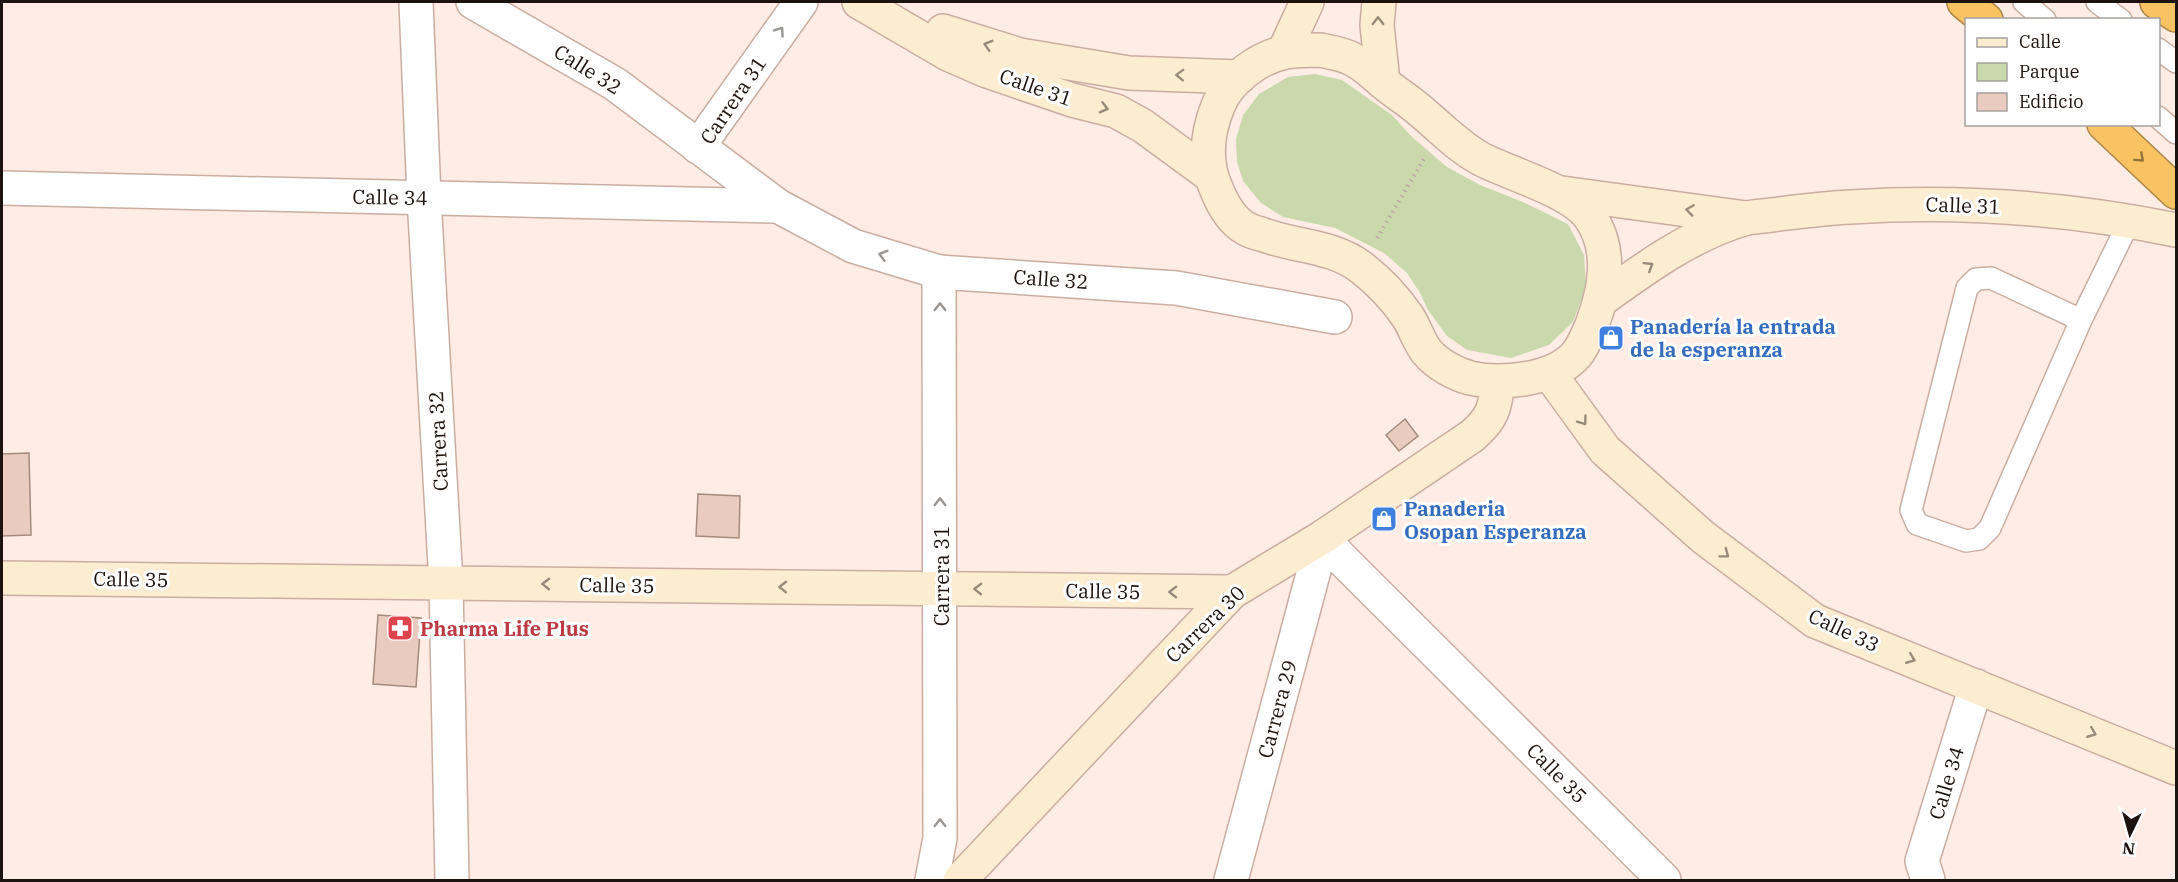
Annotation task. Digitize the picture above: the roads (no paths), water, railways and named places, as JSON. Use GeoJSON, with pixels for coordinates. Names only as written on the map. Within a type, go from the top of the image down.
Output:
{"type":"FeatureCollection","features":[{"type":"Feature","properties":{"kind":"highway"},"geometry":{"type":"LineString","coordinates":[[1964,2],[1984,18]]}},
{"type":"Feature","properties":{"kind":"highway"},"geometry":{"type":"LineString","coordinates":[[2157,2],[2176,15]]}},
{"type":"Feature","properties":{"kind":"highway"},"geometry":{"type":"LineString","coordinates":[[2106,126],[2176,192]]}},
{"type":"Feature","properties":{"kind":"street","name":"Carrera 32"},"geometry":{"type":"LineString","coordinates":[[416,2],[424,198],[446,583],[452,880]]}},
{"type":"Feature","properties":{"kind":"street","name":"Calle 32"},"geometry":{"type":"LineString","coordinates":[[473,2],[615,84],[698,147]]}},
{"type":"Feature","properties":{"kind":"street","name":"Carrera 31"},"geometry":{"type":"LineString","coordinates":[[777,206],[698,147],[801,2]]}},
{"type":"Feature","properties":{"kind":"street","name":"Calle 31"},"geometry":{"type":"LineString","coordinates":[[859,2],[948,54],[1072,100],[1116,111],[1143,126],[1210,175]]}},
{"type":"Feature","properties":{"kind":"street","name":"Calle 31"},"geometry":{"type":"LineString","coordinates":[[870,2],[914,22],[1020,55],[1129,73],[1239,77]]}},
{"type":"Feature","properties":{"kind":"street"},"geometry":{"type":"LineString","coordinates":[[1284,52],[1307,2]]}},
{"type":"Feature","properties":{"kind":"street"},"geometry":{"type":"LineString","coordinates":[[1379,2],[1377,25],[1383,82]]}},
{"type":"Feature","properties":{"kind":"street"},"geometry":{"type":"LineString","coordinates":[[1320,50],[1350,57],[1370,69],[1462,147],[1479,158],[1558,192],[1588,214],[1597,229],[1603,247],[1605,273],[1601,300],[1589,333],[1576,356],[1549,373],[1524,379],[1498,382],[1468,377],[1444,366],[1426,351],[1409,319],[1392,295],[1360,266],[1327,251],[1280,242],[1245,228],[1224,205],[1210,175],[1207,148],[1211,123],[1221,99],[1239,77],[1264,59],[1284,52],[1320,50]]}},
{"type":"Feature","properties":{"kind":"street","name":"Calle 34"},"geometry":{"type":"LineString","coordinates":[[2,188],[777,206]]}},
{"type":"Feature","properties":{"kind":"street","name":"Calle 31"},"geometry":{"type":"LineString","coordinates":[[1558,192],[1748,218]]}},
{"type":"Feature","properties":{"kind":"street","name":"Calle 31"},"geometry":{"type":"LineString","coordinates":[[1601,300],[1635,275],[1708,234],[1748,218],[1824,208],[1900,204],[1977,204],[2054,210],[2130,220],[2176,230]]}},
{"type":"Feature","properties":{"kind":"street","name":"Calle 32"},"geometry":{"type":"LineString","coordinates":[[777,206],[853,246],[939,272],[1176,288],[1335,317]]}},
{"type":"Feature","properties":{"kind":"street","name":"Carrera 31"},"geometry":{"type":"LineString","coordinates":[[932,880],[940,838],[939,272]]}},
{"type":"Feature","properties":{"kind":"street","name":"Calle 33"},"geometry":{"type":"LineString","coordinates":[[1549,373],[1605,450],[1703,537],[1815,621],[2176,768]]}},
{"type":"Feature","properties":{"kind":"street","name":"Carrera 30"},"geometry":{"type":"LineString","coordinates":[[960,880],[1232,592],[1323,537],[1472,436],[1486,424],[1495,409],[1498,382]]}},
{"type":"Feature","properties":{"kind":"street","name":"Calle 35"},"geometry":{"type":"LineString","coordinates":[[1323,537],[1338,555],[1664,880]]}},
{"type":"Feature","properties":{"kind":"street","name":"Carrera 29"},"geometry":{"type":"LineString","coordinates":[[1231,880],[1323,537]]}},
{"type":"Feature","properties":{"kind":"street","name":"Calle 35"},"geometry":{"type":"LineString","coordinates":[[2,578],[1232,592]]}},
{"type":"Feature","properties":{"kind":"street","name":"Calle 34"},"geometry":{"type":"LineString","coordinates":[[1928,880],[1922,861],[1976,686]]}},
{"type":"Feature","properties":{"kind":"lane"},"geometry":{"type":"LineString","coordinates":[[2024,2],[2043,18]]}},
{"type":"Feature","properties":{"kind":"lane"},"geometry":{"type":"LineString","coordinates":[[2097,2],[2118,18]]}},
{"type":"Feature","properties":{"kind":"lane"},"geometry":{"type":"LineString","coordinates":[[2160,50],[2176,62]]}},
{"type":"Feature","properties":{"kind":"lane"},"geometry":{"type":"LineString","coordinates":[[2160,119],[2176,133]]}},
{"type":"Feature","properties":{"kind":"lane"},"geometry":{"type":"LineString","coordinates":[[2081,320],[1990,278],[1976,279],[1967,288],[1911,510],[1917,524],[1966,542],[1979,538],[1990,528],[2081,320],[2130,220]]}},
{"type":"Feature","properties":{"kind":"place","name":"Panadería la entrada de la esperanza"},"geometry":{"type":"Point","coordinates":[1611,338]}},
{"type":"Feature","properties":{"kind":"place","name":"Panaderia Osopan Esperanza"},"geometry":{"type":"Point","coordinates":[1384,519]}},
{"type":"Feature","properties":{"kind":"place","name":"Pharma Life Plus"},"geometry":{"type":"Point","coordinates":[400,628]}}]}
